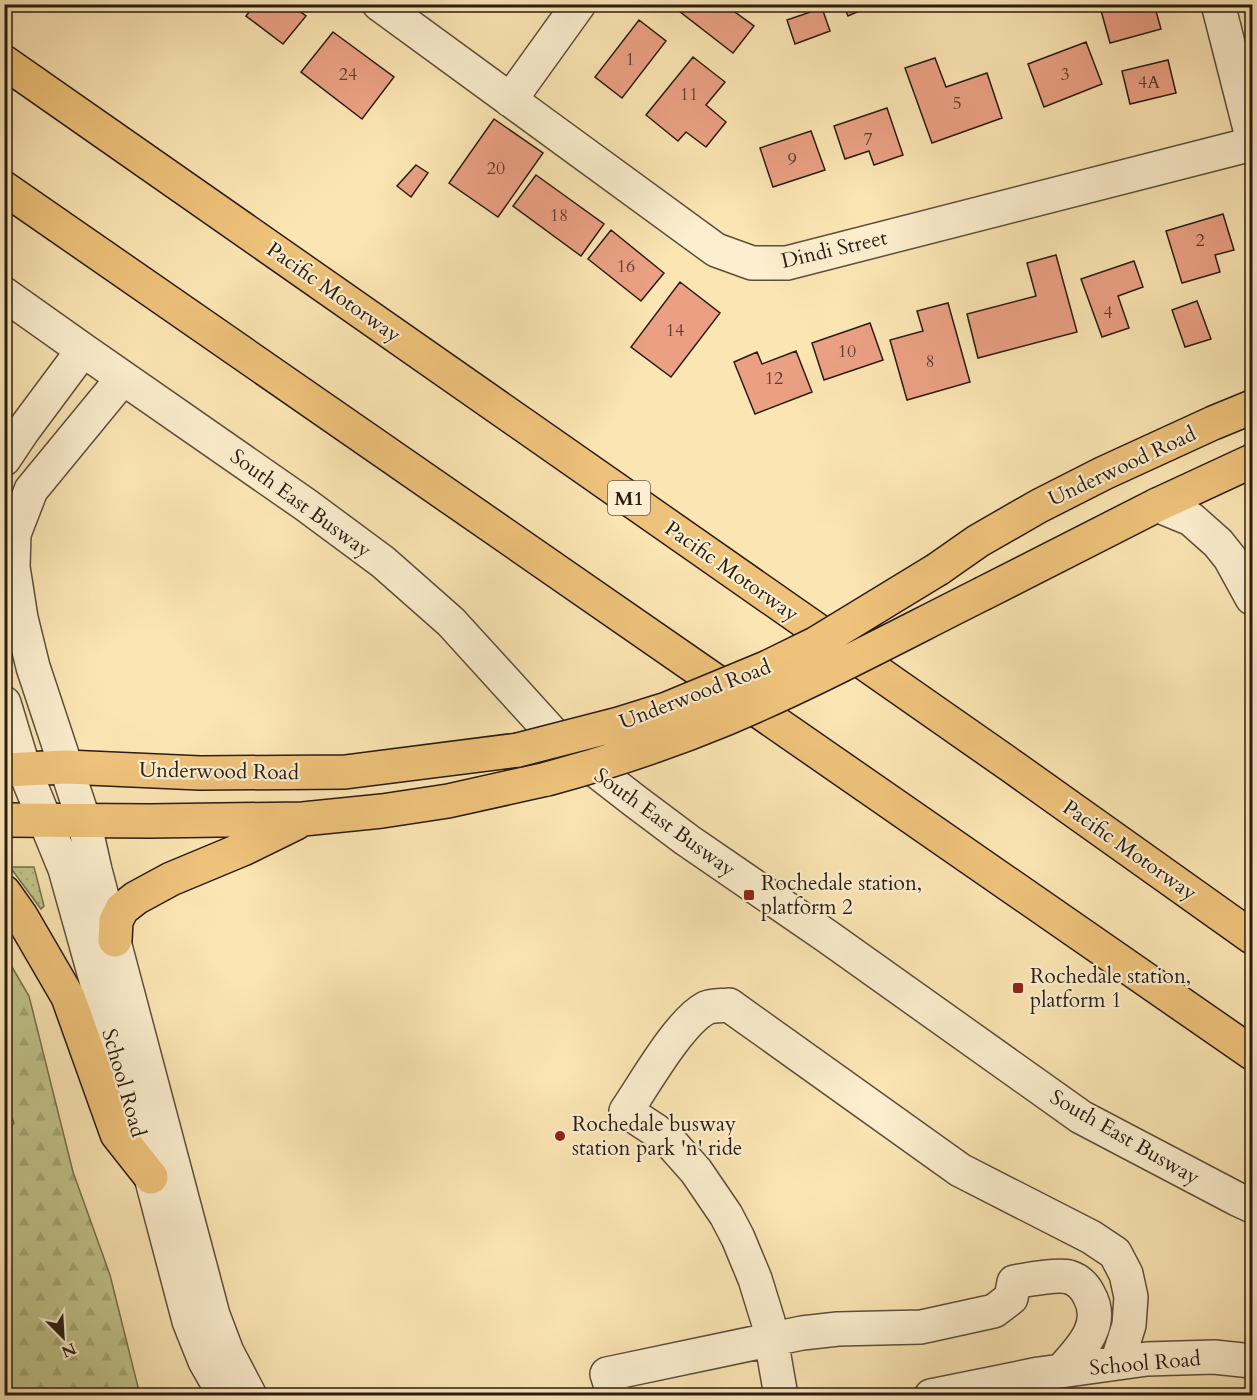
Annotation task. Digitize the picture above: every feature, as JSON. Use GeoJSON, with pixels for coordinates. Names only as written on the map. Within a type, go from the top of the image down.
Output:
{"type":"FeatureCollection","features":[{"type":"Feature","properties":{"kind":"main road","name":"Pacific Motorway"},"geometry":{"type":"LineString","coordinates":[[4,62],[1003,760],[1252,937]]}},
{"type":"Feature","properties":{"kind":"main road"},"geometry":{"type":"LineString","coordinates":[[4,188],[1252,1053]]}},
{"type":"Feature","properties":{"kind":"main road","name":"Underwood Road"},"geometry":{"type":"LineString","coordinates":[[14,770],[66,767],[200,773],[345,772],[518,750],[619,724],[667,709],[766,668],[815,644],[938,569],[978,541],[1039,506],[1104,473],[1252,407]]}},
{"type":"Feature","properties":{"kind":"main road","name":"Underwood Road"},"geometry":{"type":"LineString","coordinates":[[4,820],[303,819],[382,812],[448,801],[580,770],[723,720],[834,669],[1157,505],[1252,461]]}},
{"type":"Feature","properties":{"kind":"main road"},"geometry":{"type":"LineString","coordinates":[[115,939],[116,921],[122,909],[136,898],[171,879],[243,849],[303,819]]}},
{"type":"Feature","properties":{"kind":"main road"},"geometry":{"type":"LineString","coordinates":[[4,892],[21,916],[68,997],[117,1134],[151,1177]]}},
{"type":"Feature","properties":{"kind":"street","name":"Dindi Street"},"geometry":{"type":"LineString","coordinates":[[379,4],[716,250],[752,263],[787,263],[1252,144]]}},
{"type":"Feature","properties":{"kind":"street"},"geometry":{"type":"LineString","coordinates":[[510,100],[579,4]]}},
{"type":"Feature","properties":{"kind":"street"},"geometry":{"type":"LineString","coordinates":[[1218,4],[1252,137]]}},
{"type":"Feature","properties":{"kind":"street","name":"South East Busway"},"geometry":{"type":"LineString","coordinates":[[4,294],[306,505],[383,562],[451,622],[563,745],[687,840],[1081,1117],[1252,1206]]}},
{"type":"Feature","properties":{"kind":"street"},"geometry":{"type":"LineString","coordinates":[[4,459],[83,350]]}},
{"type":"Feature","properties":{"kind":"street"},"geometry":{"type":"LineString","coordinates":[[66,767],[33,667],[21,618],[13,567],[14,534],[31,490],[123,378]]}},
{"type":"Feature","properties":{"kind":"street"},"geometry":{"type":"LineString","coordinates":[[1157,505],[1191,519],[1218,543],[1230,558],[1252,598]]}},
{"type":"Feature","properties":{"kind":"street"},"geometry":{"type":"LineString","coordinates":[[4,703],[14,770]]}},
{"type":"Feature","properties":{"kind":"street","name":"School Road"},"geometry":{"type":"LineString","coordinates":[[66,767],[84,821],[213,1315],[227,1352],[250,1395]]}},
{"type":"Feature","properties":{"kind":"street","name":"School Road"},"geometry":{"type":"LineString","coordinates":[[14,770],[46,821],[65,869],[189,1321],[205,1361],[225,1395]]}},
{"type":"Feature","properties":{"kind":"street"},"geometry":{"type":"LineString","coordinates":[[781,1395],[768,1321],[755,1279],[726,1215],[696,1171],[672,1144],[626,1111],[669,1047],[692,1019],[709,1006],[729,1005],[960,1170],[1091,1237],[1114,1253],[1126,1274],[1131,1297],[1129,1325],[1117,1363]]}},
{"type":"Feature","properties":{"kind":"street"},"geometry":{"type":"LineString","coordinates":[[610,1385],[771,1339],[802,1333],[838,1329],[921,1327],[994,1311],[1011,1299],[1014,1282],[1069,1277],[1083,1285],[1094,1304],[1095,1320],[1084,1345],[1061,1371]]}},
{"type":"Feature","properties":{"kind":"street","name":"School Road"},"geometry":{"type":"LineString","coordinates":[[931,1395],[1040,1374],[1147,1359],[1214,1357],[1252,1362]]}},
{"type":"Feature","properties":{"kind":"green space"},"geometry":{"type":"Polygon","coordinates":[[[10,867],[34,867],[44,906],[41,909],[10,867]]]}},
{"type":"Feature","properties":{"kind":"green space"},"geometry":{"type":"Polygon","coordinates":[[[5,955],[29,996],[73,1172],[110,1275],[140,1395],[5,1395],[4,1133],[14,1123],[8,1107],[5,1108],[5,955]]]}},
{"type":"Feature","properties":{"kind":"building"},"geometry":{"type":"Polygon","coordinates":[[[255,4],[290,4],[306,16],[283,44],[246,16],[255,4]]]}},
{"type":"Feature","properties":{"kind":"building"},"geometry":{"type":"Polygon","coordinates":[[[684,4],[741,4],[735,12],[754,26],[733,53],[679,11],[684,4]]]}},
{"type":"Feature","properties":{"kind":"building"},"geometry":{"type":"Polygon","coordinates":[[[843,4],[875,4],[848,16],[843,4]]]}},
{"type":"Feature","properties":{"kind":"building"},"geometry":{"type":"Polygon","coordinates":[[[1110,4],[1154,4],[1161,29],[1110,43],[1100,7],[1110,4]]]}},
{"type":"Feature","properties":{"kind":"building"},"geometry":{"type":"Polygon","coordinates":[[[822,8],[830,31],[795,44],[787,20],[822,8]]]}},
{"type":"Feature","properties":{"kind":"building"},"geometry":{"type":"Polygon","coordinates":[[[639,20],[666,41],[622,98],[595,77],[639,20]]]}},
{"type":"Feature","properties":{"kind":"building"},"geometry":{"type":"Polygon","coordinates":[[[333,32],[394,77],[362,119],[301,72],[333,32]]]}},
{"type":"Feature","properties":{"kind":"building"},"geometry":{"type":"Polygon","coordinates":[[[1086,42],[1102,84],[1044,107],[1028,64],[1086,42]]]}},
{"type":"Feature","properties":{"kind":"building"},"geometry":{"type":"Polygon","coordinates":[[[693,57],[725,82],[706,105],[726,122],[706,147],[686,132],[678,141],[646,115],[693,57]]]}},
{"type":"Feature","properties":{"kind":"building"},"geometry":{"type":"Polygon","coordinates":[[[935,58],[946,87],[987,73],[1002,118],[932,143],[905,68],[935,58]]]}},
{"type":"Feature","properties":{"kind":"building"},"geometry":{"type":"Polygon","coordinates":[[[1168,60],[1176,93],[1130,104],[1122,71],[1168,60]]]}},
{"type":"Feature","properties":{"kind":"building"},"geometry":{"type":"Polygon","coordinates":[[[887,108],[903,155],[874,165],[869,151],[845,159],[834,126],[887,108]]]}},
{"type":"Feature","properties":{"kind":"building"},"geometry":{"type":"Polygon","coordinates":[[[494,119],[543,153],[498,217],[449,183],[494,119]]]}},
{"type":"Feature","properties":{"kind":"building"},"geometry":{"type":"Polygon","coordinates":[[[811,131],[825,170],[773,187],[760,148],[811,131]]]}},
{"type":"Feature","properties":{"kind":"building"},"geometry":{"type":"Polygon","coordinates":[[[416,165],[428,173],[411,197],[397,186],[416,165]]]}},
{"type":"Feature","properties":{"kind":"building"},"geometry":{"type":"Polygon","coordinates":[[[536,175],[604,224],[581,256],[513,206],[536,175]]]}},
{"type":"Feature","properties":{"kind":"building"},"geometry":{"type":"Polygon","coordinates":[[[1223,214],[1234,250],[1215,255],[1220,272],[1182,283],[1166,231],[1223,214]]]}},
{"type":"Feature","properties":{"kind":"building"},"geometry":{"type":"Polygon","coordinates":[[[611,230],[664,273],[641,301],[588,259],[611,230]]]}},
{"type":"Feature","properties":{"kind":"building"},"geometry":{"type":"Polygon","coordinates":[[[1056,255],[1077,332],[978,358],[967,314],[1036,296],[1027,263],[1056,255]]]}},
{"type":"Feature","properties":{"kind":"building"},"geometry":{"type":"Polygon","coordinates":[[[1134,261],[1143,287],[1118,296],[1129,328],[1102,337],[1081,279],[1134,261]]]}},
{"type":"Feature","properties":{"kind":"building"},"geometry":{"type":"Polygon","coordinates":[[[680,282],[720,313],[671,377],[631,347],[680,282]]]}},
{"type":"Feature","properties":{"kind":"building"},"geometry":{"type":"Polygon","coordinates":[[[1197,301],[1211,339],[1185,347],[1172,310],[1197,301]]]}},
{"type":"Feature","properties":{"kind":"building"},"geometry":{"type":"Polygon","coordinates":[[[948,303],[970,382],[907,400],[890,340],[923,331],[917,311],[948,303]]]}},
{"type":"Feature","properties":{"kind":"building"},"geometry":{"type":"Polygon","coordinates":[[[870,323],[883,360],[824,380],[812,343],[870,323]]]}},
{"type":"Feature","properties":{"kind":"building"},"geometry":{"type":"Polygon","coordinates":[[[796,351],[812,392],[755,414],[734,362],[757,352],[762,364],[796,351]]]}},
{"type":"Feature","properties":{"kind":"place","name":"Rochedale station, platform 2"},"geometry":{"type":"Point","coordinates":[749,895]}},
{"type":"Feature","properties":{"kind":"place","name":"Rochedale station, platform 1"},"geometry":{"type":"Point","coordinates":[1018,988]}},
{"type":"Feature","properties":{"kind":"place","name":"Rochedale busway station park 'n' ride"},"geometry":{"type":"Point","coordinates":[560,1136]}}]}
